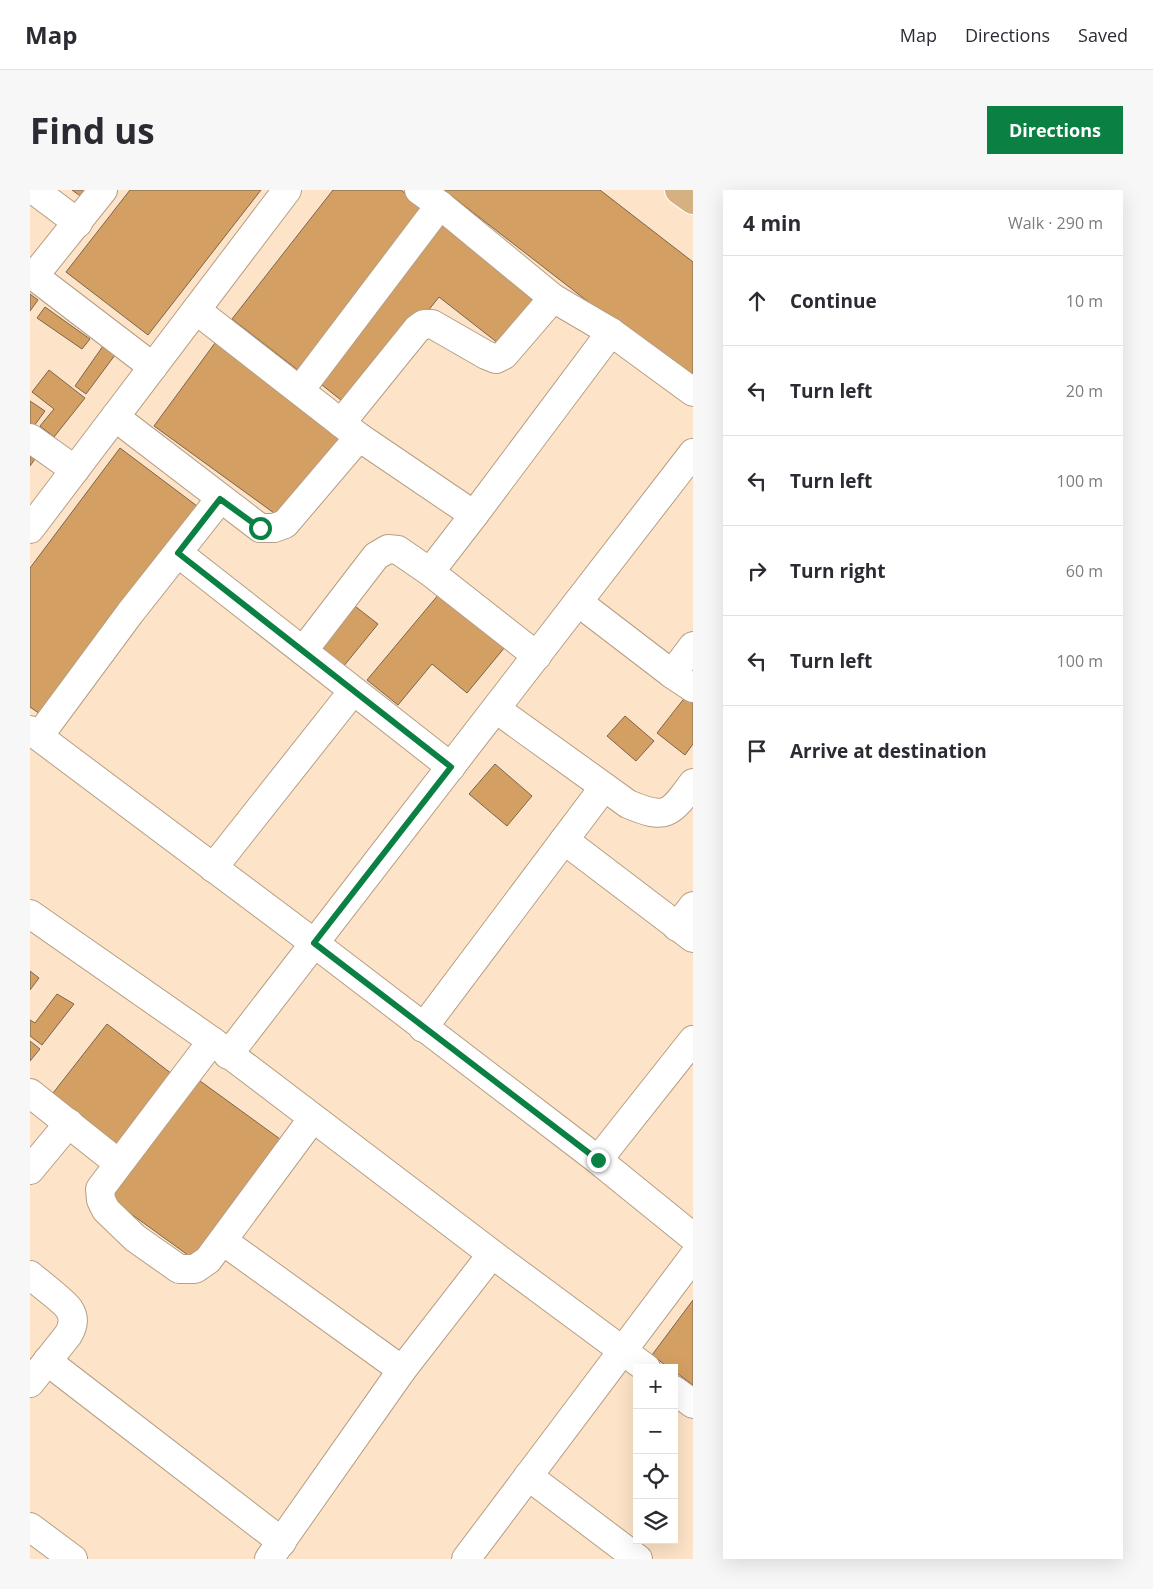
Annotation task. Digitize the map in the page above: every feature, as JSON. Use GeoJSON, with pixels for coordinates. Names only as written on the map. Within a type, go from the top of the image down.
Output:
{"type":"FeatureCollection","features":[{"type":"Feature","properties":{"kind":"main road"},"geometry":{"type":"LineString","coordinates":[[679,190],[693,200]]}},
{"type":"Feature","properties":{"kind":"street"},"geometry":{"type":"LineString","coordinates":[[34,190],[78,223]]}},
{"type":"Feature","properties":{"kind":"street"},"geometry":{"type":"LineString","coordinates":[[102,190],[78,223],[32,275],[153,367]]}},
{"type":"Feature","properties":{"kind":"street"},"geometry":{"type":"LineString","coordinates":[[30,529],[287,190]]}},
{"type":"Feature","properties":{"kind":"street"},"geometry":{"type":"LineString","coordinates":[[300,390],[430,197],[553,298],[610,332],[693,392]]}},
{"type":"Feature","properties":{"kind":"street"},"geometry":{"type":"LineString","coordinates":[[115,417],[260,528],[274,528],[285,524],[417,329],[424,324],[432,324],[496,359],[504,355],[553,298]]}},
{"type":"Feature","properties":{"kind":"street"},"geometry":{"type":"LineString","coordinates":[[196,310],[350,430],[474,515]]}},
{"type":"Feature","properties":{"kind":"street"},"geometry":{"type":"LineString","coordinates":[[430,572],[610,332]]}},
{"type":"Feature","properties":{"kind":"street"},"geometry":{"type":"LineString","coordinates":[[30,438],[75,470]]}},
{"type":"Feature","properties":{"kind":"street"},"geometry":{"type":"LineString","coordinates":[[313,1118],[223,1241],[208,1260],[195,1269],[179,1269],[135,1238],[106,1210],[101,1200],[100,1189],[118,1163],[314,943],[693,453]]}},
{"type":"Feature","properties":{"kind":"street"},"geometry":{"type":"LineString","coordinates":[[220,499],[34,733],[314,943],[598,1160],[693,1237]]}},
{"type":"Feature","properties":{"kind":"street"},"geometry":{"type":"LineString","coordinates":[[303,651],[376,556],[388,549],[398,550],[430,572],[536,656]]}},
{"type":"Feature","properties":{"kind":"street"},"geometry":{"type":"LineString","coordinates":[[178,553],[451,767]]}},
{"type":"Feature","properties":{"kind":"street"},"geometry":{"type":"LineString","coordinates":[[578,602],[682,681],[693,646]]}},
{"type":"Feature","properties":{"kind":"street"},"geometry":{"type":"LineString","coordinates":[[214,868],[354,691]]}},
{"type":"Feature","properties":{"kind":"street"},"geometry":{"type":"LineString","coordinates":[[496,709],[628,804],[650,813],[666,813],[679,802],[693,783]]}},
{"type":"Feature","properties":{"kind":"street"},"geometry":{"type":"LineString","coordinates":[[423,1028],[604,787]]}},
{"type":"Feature","properties":{"kind":"street"},"geometry":{"type":"LineString","coordinates":[[564,840],[688,924]]}},
{"type":"Feature","properties":{"kind":"street"},"geometry":{"type":"LineString","coordinates":[[30,914],[220,1048],[641,1364]]}},
{"type":"Feature","properties":{"kind":"street"},"geometry":{"type":"LineString","coordinates":[[598,1160],[693,1040]]}},
{"type":"Feature","properties":{"kind":"street"},"geometry":{"type":"LineString","coordinates":[[30,1093],[118,1163]]}},
{"type":"Feature","properties":{"kind":"street"},"geometry":{"type":"LineString","coordinates":[[30,1170],[70,1123]]}},
{"type":"Feature","properties":{"kind":"street"},"geometry":{"type":"LineString","coordinates":[[223,1241],[402,1370]]}},
{"type":"Feature","properties":{"kind":"street"},"geometry":{"type":"LineString","coordinates":[[47,1361],[276,1551],[402,1370],[492,1254]]}},
{"type":"Feature","properties":{"kind":"street"},"geometry":{"type":"LineString","coordinates":[[466,1559],[693,1257]]}},
{"type":"Feature","properties":{"kind":"street"},"geometry":{"type":"LineString","coordinates":[[30,1276],[69,1308],[73,1320],[72,1328],[30,1383]]}},
{"type":"Feature","properties":{"kind":"street"},"geometry":{"type":"LineString","coordinates":[[678,1393],[693,1404]]}},
{"type":"Feature","properties":{"kind":"street"},"geometry":{"type":"LineString","coordinates":[[528,1476],[638,1559]]}},
{"type":"Feature","properties":{"kind":"street"},"geometry":{"type":"LineString","coordinates":[[30,1527],[73,1559]]}},
{"type":"Feature","properties":{"kind":"building"},"geometry":{"type":"Polygon","coordinates":[[[72,190],[89,190],[83,198],[72,190]]]}},
{"type":"Feature","properties":{"kind":"building"},"geometry":{"type":"Polygon","coordinates":[[[130,190],[261,190],[148,335],[66,272],[130,190]]]}},
{"type":"Feature","properties":{"kind":"building"},"geometry":{"type":"Polygon","coordinates":[[[333,190],[401,190],[430,213],[303,374],[232,319],[333,190]]]}},
{"type":"Feature","properties":{"kind":"building"},"geometry":{"type":"Polygon","coordinates":[[[444,190],[600,190],[693,262],[693,383],[444,190]]]}},
{"type":"Feature","properties":{"kind":"building"},"geometry":{"type":"Polygon","coordinates":[[[442,223],[541,300],[503,347],[439,297],[351,408],[317,381],[442,223]]]}},
{"type":"Feature","properties":{"kind":"building"},"geometry":{"type":"Polygon","coordinates":[[[30,294],[38,300],[30,311],[30,294]]]}},
{"type":"Feature","properties":{"kind":"building"},"geometry":{"type":"Polygon","coordinates":[[[45,307],[90,339],[82,349],[37,318],[45,307]]]}},
{"type":"Feature","properties":{"kind":"building"},"geometry":{"type":"Polygon","coordinates":[[[215,343],[346,438],[285,521],[154,426],[215,343]]]}},
{"type":"Feature","properties":{"kind":"building"},"geometry":{"type":"Polygon","coordinates":[[[103,346],[115,355],[86,394],[75,386],[103,346]]]}},
{"type":"Feature","properties":{"kind":"building"},"geometry":{"type":"Polygon","coordinates":[[[49,370],[85,398],[54,437],[40,426],[54,409],[32,392],[49,370]]]}},
{"type":"Feature","properties":{"kind":"building"},"geometry":{"type":"Polygon","coordinates":[[[30,401],[45,411],[34,426],[30,423],[30,401]]]}},
{"type":"Feature","properties":{"kind":"building"},"geometry":{"type":"Polygon","coordinates":[[[120,448],[197,506],[40,714],[30,707],[30,568],[120,448]]]}},
{"type":"Feature","properties":{"kind":"building"},"geometry":{"type":"Polygon","coordinates":[[[30,455],[35,459],[30,466],[30,455]]]}},
{"type":"Feature","properties":{"kind":"building"},"geometry":{"type":"Polygon","coordinates":[[[439,594],[505,647],[467,693],[432,664],[398,705],[367,680],[439,594]]]}},
{"type":"Feature","properties":{"kind":"building"},"geometry":{"type":"Polygon","coordinates":[[[347,600],[378,624],[343,667],[313,643],[347,600]]]}},
{"type":"Feature","properties":{"kind":"building"},"geometry":{"type":"Polygon","coordinates":[[[686,696],[693,702],[693,744],[685,755],[657,733],[686,696]]]}},
{"type":"Feature","properties":{"kind":"building"},"geometry":{"type":"Polygon","coordinates":[[[625,716],[654,741],[636,761],[607,736],[625,716]]]}},
{"type":"Feature","properties":{"kind":"building"},"geometry":{"type":"Polygon","coordinates":[[[495,764],[532,796],[507,826],[469,794],[495,764]]]}},
{"type":"Feature","properties":{"kind":"building"},"geometry":{"type":"Polygon","coordinates":[[[30,971],[39,978],[30,990],[30,971]]]}},
{"type":"Feature","properties":{"kind":"building"},"geometry":{"type":"Polygon","coordinates":[[[57,994],[74,1004],[42,1045],[30,1036],[30,1020],[35,1023],[57,994]]]}},
{"type":"Feature","properties":{"kind":"building"},"geometry":{"type":"Polygon","coordinates":[[[107,1024],[172,1074],[111,1152],[46,1102],[107,1024]]]}},
{"type":"Feature","properties":{"kind":"building"},"geometry":{"type":"Polygon","coordinates":[[[30,1041],[40,1049],[30,1061],[30,1041]]]}},
{"type":"Feature","properties":{"kind":"building"},"geometry":{"type":"Polygon","coordinates":[[[196,1078],[280,1139],[192,1258],[109,1198],[196,1078]]]}},
{"type":"Feature","properties":{"kind":"building"},"geometry":{"type":"Polygon","coordinates":[[[693,1300],[693,1385],[678,1374],[678,1364],[664,1364],[652,1355],[693,1300]]]}},
{"type":"Feature","properties":{"kind":"route"},"geometry":{"type":"LineString","coordinates":[[260,528],[220,499],[178,553],[451,767],[314,943],[598,1160]]}}]}
